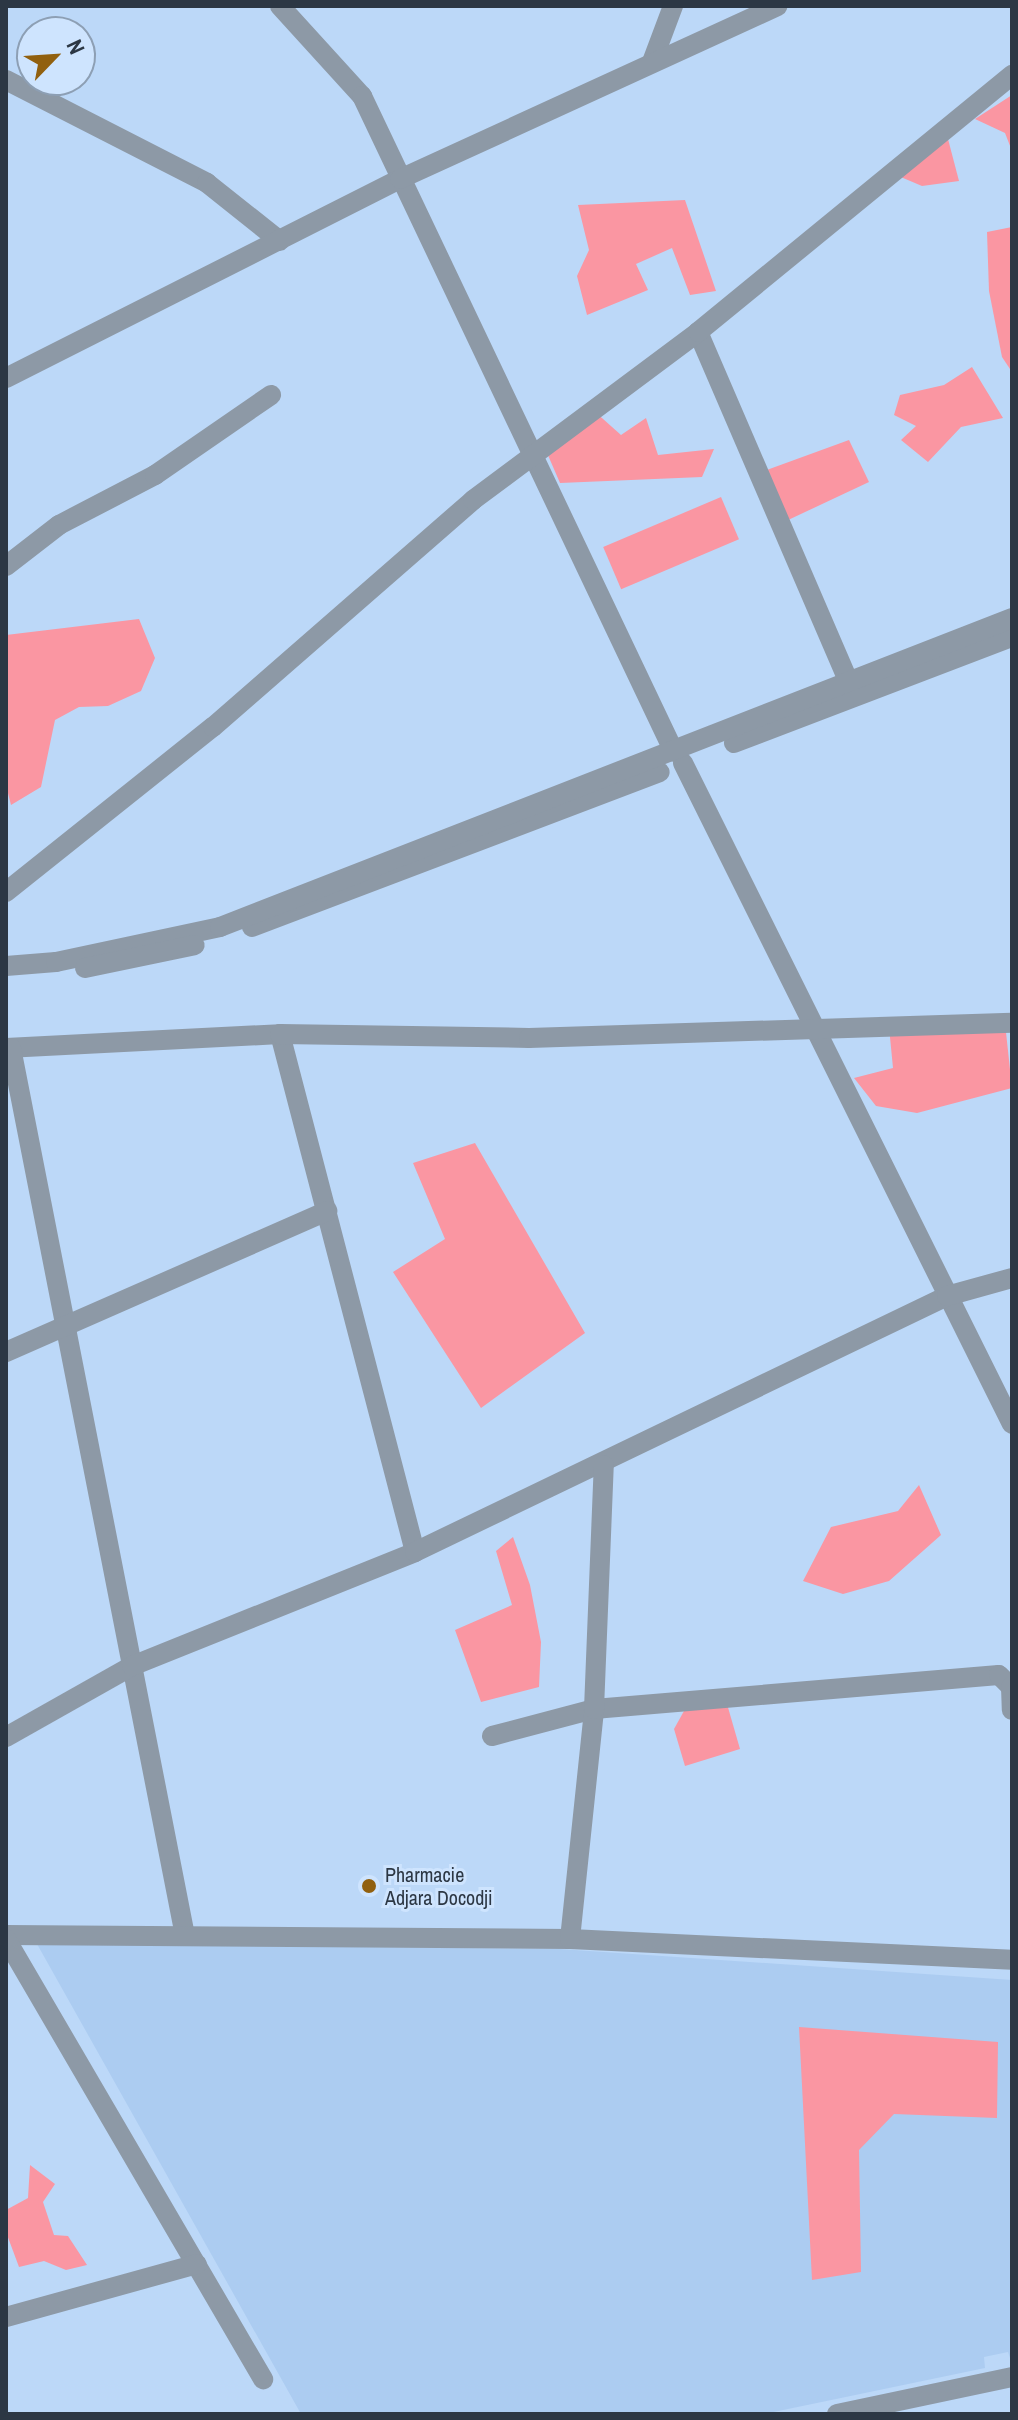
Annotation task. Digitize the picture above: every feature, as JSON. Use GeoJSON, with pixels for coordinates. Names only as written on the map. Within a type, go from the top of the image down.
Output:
{"type":"FeatureCollection","features":[{"type":"Feature","properties":{"kind":"street"},"geometry":{"type":"LineString","coordinates":[[280,6],[351,79],[678,758],[1012,1424]]}},
{"type":"Feature","properties":{"kind":"street"},"geometry":{"type":"LineString","coordinates":[[652,62],[673,6]]}},
{"type":"Feature","properties":{"kind":"street"},"geometry":{"type":"LineString","coordinates":[[6,378],[400,179],[777,6]]}},
{"type":"Feature","properties":{"kind":"street"},"geometry":{"type":"LineString","coordinates":[[6,892],[213,727],[532,455],[698,332],[1012,75]]}},
{"type":"Feature","properties":{"kind":"street"},"geometry":{"type":"LineString","coordinates":[[6,80],[207,183],[280,241]]}},
{"type":"Feature","properties":{"kind":"street"},"geometry":{"type":"LineString","coordinates":[[698,332],[848,681]]}},
{"type":"Feature","properties":{"kind":"street"},"geometry":{"type":"LineString","coordinates":[[6,566],[59,525],[155,475],[271,395]]}},
{"type":"Feature","properties":{"kind":"street"},"geometry":{"type":"LineString","coordinates":[[6,977],[138,960],[223,937],[678,758],[848,681],[1012,618]]}},
{"type":"Feature","properties":{"kind":"street"},"geometry":{"type":"LineString","coordinates":[[6,966],[56,962],[220,927],[1012,637]]}},
{"type":"Feature","properties":{"kind":"street"},"geometry":{"type":"LineString","coordinates":[[185,1936],[9,1048],[280,1034],[529,1038],[1012,1023]]}},
{"type":"Feature","properties":{"kind":"street"},"geometry":{"type":"LineString","coordinates":[[280,1034],[415,1552]]}},
{"type":"Feature","properties":{"kind":"street"},"geometry":{"type":"LineString","coordinates":[[6,1352],[327,1211]]}},
{"type":"Feature","properties":{"kind":"street"},"geometry":{"type":"LineString","coordinates":[[6,1737],[132,1666],[415,1552],[604,1465],[947,1296],[1012,1278]]}},
{"type":"Feature","properties":{"kind":"street"},"geometry":{"type":"LineString","coordinates":[[570,1939],[594,1709],[604,1465]]}},
{"type":"Feature","properties":{"kind":"street"},"geometry":{"type":"LineString","coordinates":[[492,1736],[594,1709],[999,1675],[1011,1687],[1012,1710]]}},
{"type":"Feature","properties":{"kind":"street"},"geometry":{"type":"LineString","coordinates":[[263,2379],[6,1937],[570,1939],[1012,1960]]}},
{"type":"Feature","properties":{"kind":"street"},"geometry":{"type":"LineString","coordinates":[[6,2317],[197,2264]]}},
{"type":"Feature","properties":{"kind":"street"},"geometry":{"type":"LineString","coordinates":[[837,2414],[1012,2377]]}},
{"type":"Feature","properties":{"kind":"shaded area"},"geometry":{"type":"Polygon","coordinates":[[[1012,95],[1012,151],[1005,133],[975,119],[1012,95]]]}},
{"type":"Feature","properties":{"kind":"shaded area"},"geometry":{"type":"Polygon","coordinates":[[[948,139],[959,181],[922,186],[896,175],[948,139]]]}},
{"type":"Feature","properties":{"kind":"shaded area"},"geometry":{"type":"Polygon","coordinates":[[[685,200],[716,291],[690,295],[672,248],[636,264],[648,290],[587,315],[577,276],[589,250],[578,205],[685,200]]]}},
{"type":"Feature","properties":{"kind":"shaded area"},"geometry":{"type":"Polygon","coordinates":[[[1012,227],[1012,372],[1002,357],[989,291],[987,232],[1012,227]]]}},
{"type":"Feature","properties":{"kind":"shaded area"},"geometry":{"type":"Polygon","coordinates":[[[972,367],[1003,418],[961,427],[928,462],[901,440],[916,426],[894,415],[900,395],[944,385],[972,367]]]}},
{"type":"Feature","properties":{"kind":"shaded area"},"geometry":{"type":"Polygon","coordinates":[[[593,410],[621,435],[646,418],[658,455],[714,449],[702,477],[560,483],[544,446],[593,410]]]}},
{"type":"Feature","properties":{"kind":"shaded area"},"geometry":{"type":"Polygon","coordinates":[[[849,440],[869,482],[786,521],[764,471],[849,440]]]}},
{"type":"Feature","properties":{"kind":"shaded area"},"geometry":{"type":"Polygon","coordinates":[[[721,497],[739,539],[621,589],[603,547],[721,497]]]}},
{"type":"Feature","properties":{"kind":"shaded area"},"geometry":{"type":"Polygon","coordinates":[[[139,619],[155,658],[141,691],[108,706],[79,707],[55,720],[41,787],[11,805],[6,785],[6,635],[139,619]]]}},
{"type":"Feature","properties":{"kind":"shaded area"},"geometry":{"type":"Polygon","coordinates":[[[1005,1023],[1012,1088],[917,1113],[876,1106],[854,1078],[893,1068],[889,1027],[1005,1023]]]}},
{"type":"Feature","properties":{"kind":"shaded area"},"geometry":{"type":"Polygon","coordinates":[[[475,1143],[585,1333],[481,1408],[393,1272],[445,1239],[413,1163],[475,1143]]]}},
{"type":"Feature","properties":{"kind":"shaded area"},"geometry":{"type":"Polygon","coordinates":[[[919,1485],[941,1535],[889,1581],[843,1594],[803,1581],[831,1527],[898,1511],[919,1485]]]}},
{"type":"Feature","properties":{"kind":"shaded area"},"geometry":{"type":"Polygon","coordinates":[[[513,1537],[530,1585],[541,1642],[539,1687],[481,1702],[455,1630],[512,1605],[496,1551],[513,1537]]]}},
{"type":"Feature","properties":{"kind":"shaded area"},"geometry":{"type":"Polygon","coordinates":[[[689,1702],[727,1704],[740,1749],[685,1766],[674,1729],[689,1702]]]}},
{"type":"Feature","properties":{"kind":"shaded area"},"geometry":{"type":"Polygon","coordinates":[[[37,1944],[560,1949],[1012,1980],[1012,2364],[1008,2352],[984,2357],[985,2368],[764,2414],[301,2414],[37,1944]]]}},
{"type":"Feature","properties":{"kind":"shaded area"},"geometry":{"type":"Polygon","coordinates":[[[799,2027],[998,2042],[997,2118],[894,2114],[859,2150],[861,2272],[812,2280],[799,2027]]]}},
{"type":"Feature","properties":{"kind":"shaded area"},"geometry":{"type":"Polygon","coordinates":[[[30,2165],[55,2184],[43,2202],[54,2235],[68,2236],[87,2265],[66,2270],[44,2261],[19,2267],[6,2232],[6,2210],[28,2198],[30,2165]]]}},
{"type":"Feature","properties":{"kind":"place","name":"Pharmacie Adjara Docodji"},"geometry":{"type":"Point","coordinates":[369,1886]}}]}
